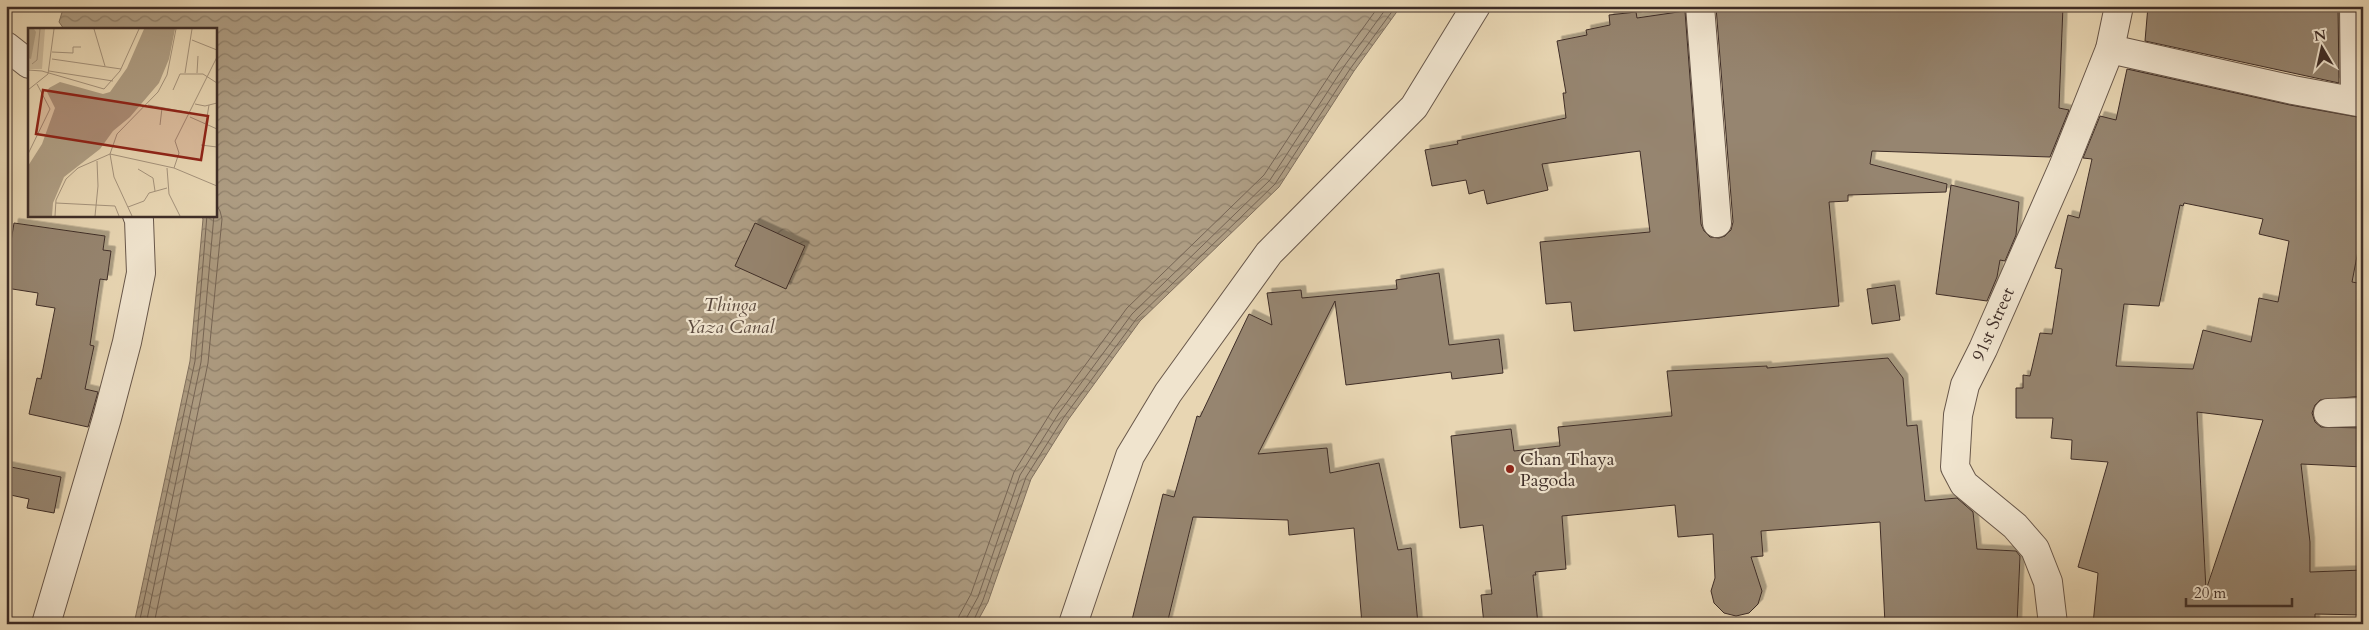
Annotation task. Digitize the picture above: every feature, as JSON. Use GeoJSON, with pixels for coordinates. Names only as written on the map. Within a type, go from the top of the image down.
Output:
{"type":"FeatureCollection","features":[{"type":"Feature","properties":{"kind":"street"},"geometry":{"type":"LineString","coordinates":[[1073,624],[1130,456],[1168,393],[1269,253],[1414,107],[1476,6]]}},
{"type":"Feature","properties":{"kind":"street"},"geometry":{"type":"LineString","coordinates":[[1700,6],[1717,223]]}},
{"type":"Feature","properties":{"kind":"street","name":"91st Street"},"geometry":{"type":"LineString","coordinates":[[2053,624],[2048,582],[2035,549],[2016,526],[1964,484],[1955,467],[1958,415],[1964,385],[1983,349],[2063,168],[2110,49],[2119,6]]}},
{"type":"Feature","properties":{"kind":"street"},"geometry":{"type":"LineString","coordinates":[[2110,49],[2359,102],[2354,6]]}},
{"type":"Feature","properties":{"kind":"street"},"geometry":{"type":"LineString","coordinates":[[6,46],[28,63]]}},
{"type":"Feature","properties":{"kind":"street"},"geometry":{"type":"LineString","coordinates":[[46,624],[107,418],[127,342],[141,273],[140,236],[137,216]]}},
{"type":"Feature","properties":{"kind":"street"},"geometry":{"type":"LineString","coordinates":[[2328,413],[2363,412]]}},
{"type":"Feature","properties":{"kind":"water","name":"Thinga Yaza Canal"},"geometry":{"type":"Polygon","coordinates":[[[64,6],[1401,6],[1354,71],[1279,187],[1140,321],[1068,420],[1031,479],[988,602],[976,624],[134,624],[190,361],[203,219],[202,216],[216,216],[216,28],[63,28],[59,22],[64,6]]]}},
{"type":"Feature","properties":{"kind":"building"},"geometry":{"type":"Polygon","coordinates":[[[2063,6],[2059,108],[2069,110],[2050,157],[1872,151],[1870,164],[1947,184],[1946,192],[1848,195],[1848,201],[1829,202],[1839,306],[1574,331],[1571,302],[1546,304],[1540,242],[1650,232],[1640,151],[1542,164],[1548,190],[1487,204],[1484,190],[1469,194],[1466,180],[1432,186],[1425,150],[1458,144],[1457,141],[1566,118],[1563,93],[1566,93],[1557,41],[1587,35],[1586,30],[1610,25],[1609,15],[1636,12],[1637,18],[1685,11],[1701,224],[1704,231],[1710,237],[1719,238],[1725,236],[1731,230],[1733,222],[1716,7],[2063,6]]]}},
{"type":"Feature","properties":{"kind":"building"},"geometry":{"type":"Polygon","coordinates":[[[2148,6],[2338,6],[2339,83],[2145,41],[2148,6]]]}},
{"type":"Feature","properties":{"kind":"building"},"geometry":{"type":"Polygon","coordinates":[[[2127,69],[2290,105],[2363,118],[2363,225],[2352,282],[2363,284],[2363,396],[2320,400],[2315,405],[2312,413],[2315,422],[2321,427],[2363,428],[2363,467],[2301,464],[2310,542],[2310,572],[2363,570],[2363,615],[2315,614],[2315,624],[2093,624],[2098,573],[2078,567],[2108,462],[2071,459],[2072,440],[2051,438],[2053,418],[2016,418],[2016,388],[2023,388],[2023,375],[2030,376],[2040,333],[2052,334],[2062,269],[2055,268],[2068,215],[2079,218],[2092,159],[2083,158],[2100,116],[2116,120],[2127,69]],[[2184,203],[2183,206],[2180,205],[2159,306],[2124,304],[2116,366],[2193,369],[2203,330],[2251,342],[2259,298],[2278,302],[2289,241],[2259,234],[2263,219],[2184,203]],[[2197,412],[2206,590],[2263,420],[2197,412]]]}},
{"type":"Feature","properties":{"kind":"building"},"geometry":{"type":"Polygon","coordinates":[[[1951,185],[2019,202],[2016,235],[2005,261],[2000,260],[1997,277],[1987,301],[1936,294],[1951,185]]]}},
{"type":"Feature","properties":{"kind":"building"},"geometry":{"type":"Polygon","coordinates":[[[14,223],[105,236],[103,250],[111,251],[107,280],[100,279],[90,345],[94,346],[85,389],[98,392],[88,427],[29,414],[37,378],[41,379],[55,308],[36,305],[38,293],[6,288],[6,260],[8,260],[14,223]]]}},
{"type":"Feature","properties":{"kind":"building"},"geometry":{"type":"Polygon","coordinates":[[[755,223],[805,246],[786,289],[735,266],[755,223]]]}},
{"type":"Feature","properties":{"kind":"building"},"geometry":{"type":"Polygon","coordinates":[[[1439,273],[1449,345],[1499,339],[1503,373],[1452,379],[1451,372],[1346,385],[1335,301],[1258,454],[1327,448],[1330,473],[1379,463],[1398,550],[1411,548],[1418,624],[1362,624],[1354,528],[1289,535],[1288,520],[1193,517],[1167,624],[1131,624],[1163,494],[1174,497],[1197,416],[1200,417],[1249,314],[1272,325],[1267,293],[1301,290],[1302,298],[1397,289],[1396,280],[1439,273]]]}},
{"type":"Feature","properties":{"kind":"building"},"geometry":{"type":"Polygon","coordinates":[[[1895,285],[1900,320],[1872,324],[1867,289],[1895,285]]]}},
{"type":"Feature","properties":{"kind":"building"},"geometry":{"type":"Polygon","coordinates":[[[1888,358],[1903,378],[1907,426],[1917,425],[1925,501],[1957,498],[1973,512],[1977,549],[2016,551],[2020,556],[2017,624],[1885,624],[1880,522],[1761,531],[1763,556],[1751,557],[1762,591],[1758,604],[1749,613],[1736,616],[1724,613],[1714,603],[1711,591],[1715,578],[1713,534],[1678,537],[1675,505],[1562,516],[1566,569],[1535,572],[1536,575],[1533,575],[1538,624],[1484,624],[1481,595],[1492,594],[1483,525],[1460,528],[1451,436],[1511,429],[1514,451],[1560,446],[1558,427],[1672,416],[1667,371],[1767,366],[1767,368],[1888,358]]]}},
{"type":"Feature","properties":{"kind":"building"},"geometry":{"type":"Polygon","coordinates":[[[6,466],[61,477],[54,513],[27,508],[29,499],[6,494],[6,466]]]}},
{"type":"Feature","properties":{"kind":"place","name":"Chan Thaya Pagoda"},"geometry":{"type":"Point","coordinates":[1510,469]}}]}
